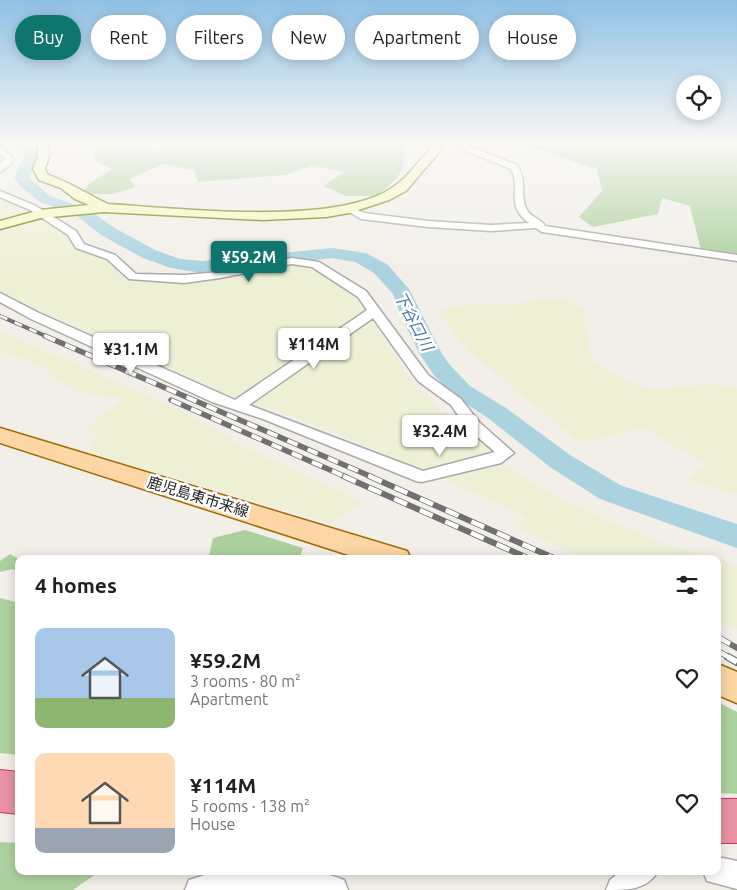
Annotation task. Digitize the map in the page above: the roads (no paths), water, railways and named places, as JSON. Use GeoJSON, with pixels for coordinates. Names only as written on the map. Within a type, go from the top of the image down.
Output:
{"type":"FeatureCollection","features":[{"type":"Feature","properties":{"kind":"highway"},"geometry":{"type":"LineString","coordinates":[[0,790],[15,792]]}},
{"type":"Feature","properties":{"kind":"highway"},"geometry":{"type":"LineString","coordinates":[[0,798],[15,799]]}},
{"type":"Feature","properties":{"kind":"highway"},"geometry":{"type":"LineString","coordinates":[[0,803],[15,803]]}},
{"type":"Feature","properties":{"kind":"highway"},"geometry":{"type":"LineString","coordinates":[[721,821],[737,821]]}},
{"type":"Feature","properties":{"kind":"main road","name":"鹿児島東市来線"},"geometry":{"type":"LineString","coordinates":[[0,435],[383,555]]}},
{"type":"Feature","properties":{"kind":"main road"},"geometry":{"type":"LineString","coordinates":[[721,680],[737,688]]}},
{"type":"Feature","properties":{"kind":"street"},"geometry":{"type":"LineString","coordinates":[[64,185],[80,196],[105,208]]}},
{"type":"Feature","properties":{"kind":"street"},"geometry":{"type":"LineString","coordinates":[[0,225],[40,214],[105,208],[263,216],[326,212],[349,209],[384,197],[404,185]]}},
{"type":"Feature","properties":{"kind":"street"},"geometry":{"type":"LineString","coordinates":[[520,185],[520,206],[524,214],[540,225],[542,229],[737,258]]}},
{"type":"Feature","properties":{"kind":"street"},"geometry":{"type":"LineString","coordinates":[[0,194],[33,208],[72,233],[80,246],[111,258],[133,276],[197,278],[292,261],[304,261],[314,264],[362,294],[423,378],[456,402],[472,425],[506,453],[495,459],[422,477],[268,416],[217,399],[36,316],[0,297]]}},
{"type":"Feature","properties":{"kind":"street"},"geometry":{"type":"LineString","coordinates":[[349,209],[361,216],[428,224],[491,228],[540,225]]}},
{"type":"Feature","properties":{"kind":"street"},"geometry":{"type":"LineString","coordinates":[[238,406],[374,311]]}},
{"type":"Feature","properties":{"kind":"street"},"geometry":{"type":"LineString","coordinates":[[721,872],[737,875]]}},
{"type":"Feature","properties":{"kind":"street"},"geometry":{"type":"LineString","coordinates":[[620,890],[639,875]]}},
{"type":"Feature","properties":{"kind":"street"},"geometry":{"type":"LineString","coordinates":[[199,890],[226,883],[266,880],[334,890]]}},
{"type":"Feature","properties":{"kind":"waterway","name":"下谷口川"},"geometry":{"type":"LineString","coordinates":[[27,185],[45,199],[82,212],[107,231],[149,254],[177,264],[202,267],[332,253],[360,257],[381,269],[402,293],[411,316],[430,353],[441,369],[462,391],[497,413],[560,461],[610,492],[731,533],[737,537]]}},
{"type":"Feature","properties":{"kind":"railway"},"geometry":{"type":"LineString","coordinates":[[0,316],[48,337]]}},
{"type":"Feature","properties":{"kind":"railway"},"geometry":{"type":"LineString","coordinates":[[45,336],[372,477]]}},
{"type":"Feature","properties":{"kind":"railway"},"geometry":{"type":"LineString","coordinates":[[171,400],[346,477]]}},
{"type":"Feature","properties":{"kind":"railway"},"geometry":{"type":"LineString","coordinates":[[343,476],[521,555]]}},
{"type":"Feature","properties":{"kind":"railway"},"geometry":{"type":"LineString","coordinates":[[369,476],[547,555]]}},
{"type":"Feature","properties":{"kind":"railway"},"geometry":{"type":"LineString","coordinates":[[721,639],[737,648]]}},
{"type":"Feature","properties":{"kind":"railway"},"geometry":{"type":"LineString","coordinates":[[721,653],[730,658]]}},
{"type":"Feature","properties":{"kind":"railway"},"geometry":{"type":"LineString","coordinates":[[728,657],[737,662]]}}]}
